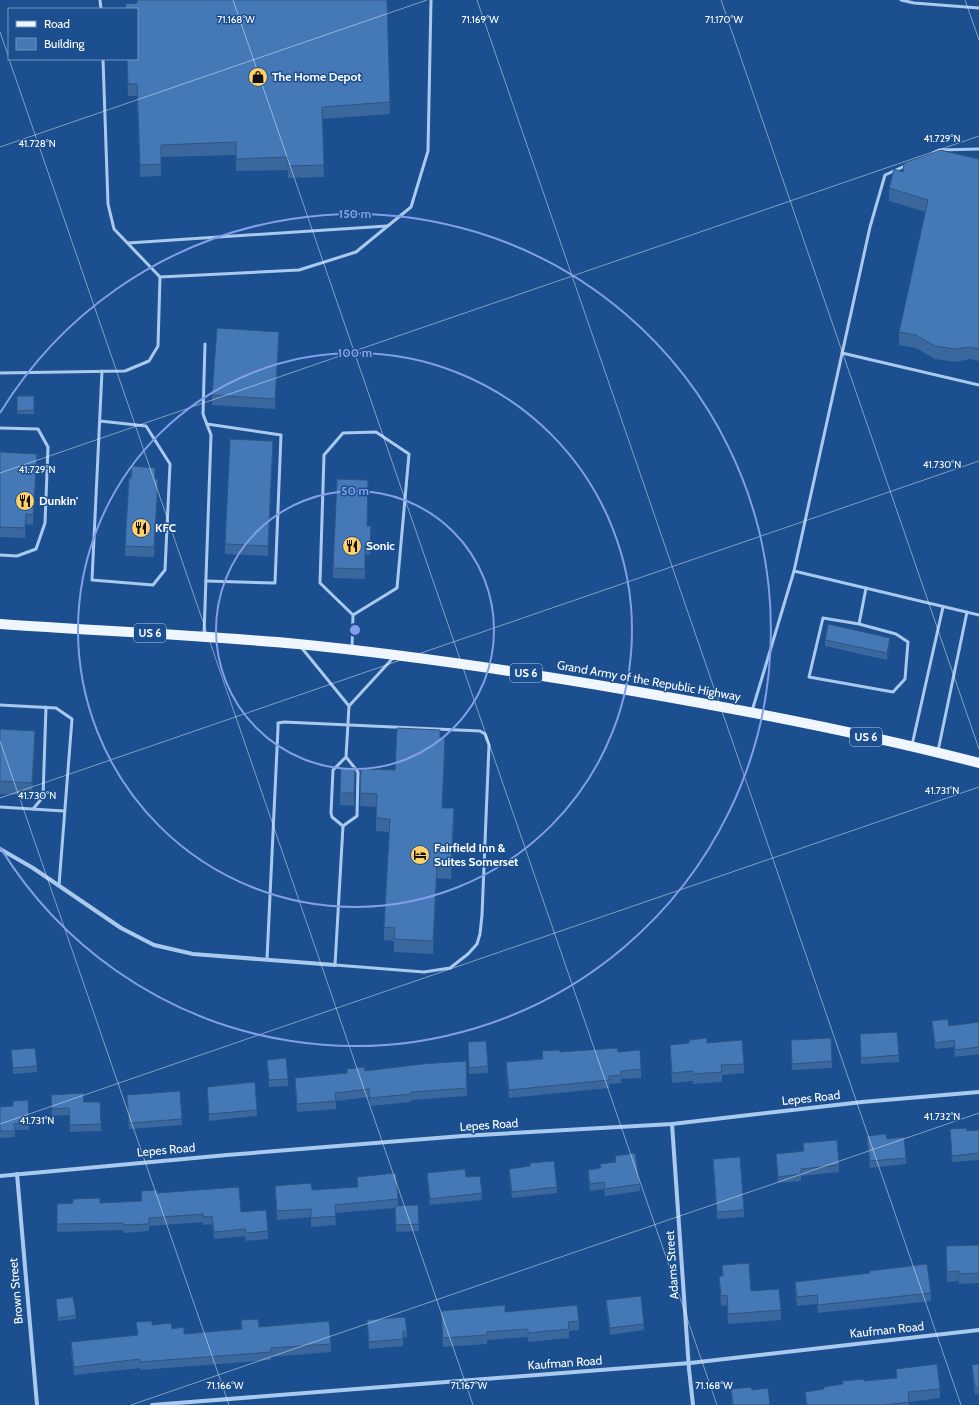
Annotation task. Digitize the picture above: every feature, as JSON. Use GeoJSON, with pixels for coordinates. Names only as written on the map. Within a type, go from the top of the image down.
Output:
{"type":"FeatureCollection","features":[{"type":"Feature","properties":{"kind":"main road","name":"Grand Army of the Republic Highway"},"geometry":{"type":"LineString","coordinates":[[0,624],[299,644],[473,665],[752,712],[979,763]]}},
{"type":"Feature","properties":{"kind":"street"},"geometry":{"type":"LineString","coordinates":[[0,849],[8,852],[121,928],[154,944],[193,954],[335,965]]}},
{"type":"Feature","properties":{"kind":"street","name":"Lepes Road"},"geometry":{"type":"LineString","coordinates":[[0,1176],[431,1138],[672,1124],[862,1102],[979,1092]]}},
{"type":"Feature","properties":{"kind":"street","name":"Adams Street"},"geometry":{"type":"LineString","coordinates":[[672,1124],[693,1405]]}},
{"type":"Feature","properties":{"kind":"street","name":"Brown Street"},"geometry":{"type":"LineString","coordinates":[[17,1174],[37,1405]]}},
{"type":"Feature","properties":{"kind":"street","name":"Kaufman Road"},"geometry":{"type":"LineString","coordinates":[[152,1405],[689,1363],[979,1330]]}},
{"type":"Feature","properties":{"kind":"lane"},"geometry":{"type":"LineString","coordinates":[[160,277],[299,270],[356,252],[411,207],[428,151],[431,0]]}},
{"type":"Feature","properties":{"kind":"lane"},"geometry":{"type":"LineString","coordinates":[[901,0],[914,3],[979,8]]}},
{"type":"Feature","properties":{"kind":"lane"},"geometry":{"type":"LineString","coordinates":[[0,373],[125,371],[149,361],[158,346],[160,277],[114,229],[108,204],[103,60]]}},
{"type":"Feature","properties":{"kind":"lane"},"geometry":{"type":"LineString","coordinates":[[926,157],[939,150],[979,149]]}},
{"type":"Feature","properties":{"kind":"lane"},"geometry":{"type":"LineString","coordinates":[[752,712],[794,571],[870,227],[885,175],[912,163]]}},
{"type":"Feature","properties":{"kind":"lane"},"geometry":{"type":"LineString","coordinates":[[128,243],[388,226]]}},
{"type":"Feature","properties":{"kind":"lane"},"geometry":{"type":"LineString","coordinates":[[204,637],[210,435],[203,414],[205,344]]}},
{"type":"Feature","properties":{"kind":"lane"},"geometry":{"type":"LineString","coordinates":[[842,353],[979,385]]}},
{"type":"Feature","properties":{"kind":"lane"},"geometry":{"type":"LineString","coordinates":[[100,421],[146,426],[170,464],[165,570],[153,585],[92,580],[102,371]]}},
{"type":"Feature","properties":{"kind":"lane"},"geometry":{"type":"LineString","coordinates":[[206,581],[275,583],[281,435],[207,424]]}},
{"type":"Feature","properties":{"kind":"lane"},"geometry":{"type":"LineString","coordinates":[[0,428],[38,429],[48,447],[44,523],[36,549],[17,556],[0,554]]}},
{"type":"Feature","properties":{"kind":"lane"},"geometry":{"type":"LineString","coordinates":[[352,650],[353,615],[320,583],[324,455],[343,433],[376,432],[409,454],[397,588],[353,615]]}},
{"type":"Feature","properties":{"kind":"lane"},"geometry":{"type":"LineString","coordinates":[[794,571],[979,615]]}},
{"type":"Feature","properties":{"kind":"lane"},"geometry":{"type":"LineString","coordinates":[[859,624],[866,588]]}},
{"type":"Feature","properties":{"kind":"lane"},"geometry":{"type":"LineString","coordinates":[[912,747],[943,606]]}},
{"type":"Feature","properties":{"kind":"lane"},"geometry":{"type":"LineString","coordinates":[[937,753],[967,612]]}},
{"type":"Feature","properties":{"kind":"lane"},"geometry":{"type":"LineString","coordinates":[[823,618],[859,624],[896,634],[908,642],[905,679],[893,692],[810,677],[823,618]]}},
{"type":"Feature","properties":{"kind":"lane"},"geometry":{"type":"LineString","coordinates":[[299,644],[349,706]]}},
{"type":"Feature","properties":{"kind":"lane"},"geometry":{"type":"LineString","coordinates":[[343,826],[332,817],[331,813],[333,770],[346,757],[349,706],[395,655]]}},
{"type":"Feature","properties":{"kind":"lane"},"geometry":{"type":"LineString","coordinates":[[0,705],[56,708],[72,719],[59,886]]}},
{"type":"Feature","properties":{"kind":"lane"},"geometry":{"type":"LineString","coordinates":[[33,809],[43,797],[46,707]]}},
{"type":"Feature","properties":{"kind":"lane"},"geometry":{"type":"LineString","coordinates":[[267,959],[278,723],[284,722],[480,731],[485,734],[489,745],[482,915],[480,934],[477,944],[468,954],[450,968],[424,972],[335,965],[343,826]]}},
{"type":"Feature","properties":{"kind":"lane"},"geometry":{"type":"LineString","coordinates":[[343,826],[357,816],[358,772],[346,757]]}},
{"type":"Feature","properties":{"kind":"lane"},"geometry":{"type":"LineString","coordinates":[[0,807],[64,811]]}},
{"type":"Feature","properties":{"kind":"building","name":"The Home Depot"},"geometry":{"type":"Polygon","coordinates":[[[137,0],[387,0],[390,102],[322,107],[324,165],[288,166],[288,157],[236,159],[236,142],[161,145],[161,164],[140,165],[137,84],[128,84],[127,60],[138,60],[138,8],[126,8],[125,4],[137,3],[137,0]]]}},
{"type":"Feature","properties":{"kind":"building"},"geometry":{"type":"Polygon","coordinates":[[[940,150],[979,159],[979,349],[970,347],[955,349],[935,346],[916,335],[899,332],[928,200],[889,188],[894,169],[903,172],[904,163],[940,150]]]}},
{"type":"Feature","properties":{"kind":"building"},"geometry":{"type":"Polygon","coordinates":[[[217,328],[279,332],[275,399],[212,395],[217,328]]]}},
{"type":"Feature","properties":{"kind":"building"},"geometry":{"type":"Polygon","coordinates":[[[17,396],[34,396],[34,410],[17,411],[17,396]]]}},
{"type":"Feature","properties":{"kind":"building"},"geometry":{"type":"Polygon","coordinates":[[[230,439],[273,441],[268,546],[225,544],[230,439]]]}},
{"type":"Feature","properties":{"kind":"building"},"geometry":{"type":"Polygon","coordinates":[[[0,452],[37,454],[33,515],[26,514],[25,528],[0,527],[0,452]]]}},
{"type":"Feature","properties":{"kind":"building"},"geometry":{"type":"Polygon","coordinates":[[[132,466],[155,468],[155,479],[158,479],[154,547],[125,546],[129,478],[131,478],[132,466]]]}},
{"type":"Feature","properties":{"kind":"building"},"geometry":{"type":"Polygon","coordinates":[[[337,479],[368,480],[367,526],[371,526],[370,545],[365,545],[365,569],[333,568],[337,479]]]}},
{"type":"Feature","properties":{"kind":"building"},"geometry":{"type":"Polygon","coordinates":[[[828,624],[890,638],[887,653],[825,640],[828,624]]]}},
{"type":"Feature","properties":{"kind":"building","name":"Fairfield Inn & Suites Somerset"},"geometry":{"type":"Polygon","coordinates":[[[397,728],[440,730],[440,739],[445,739],[442,808],[454,808],[451,866],[437,865],[433,941],[394,939],[395,928],[384,927],[390,819],[376,818],[377,794],[360,793],[361,769],[395,770],[397,728]]]}},
{"type":"Feature","properties":{"kind":"building"},"geometry":{"type":"Polygon","coordinates":[[[0,729],[35,731],[32,783],[0,781],[0,729]]]}},
{"type":"Feature","properties":{"kind":"building"},"geometry":{"type":"Polygon","coordinates":[[[341,768],[355,768],[354,793],[340,793],[341,768]]]}},
{"type":"Feature","properties":{"kind":"building"},"geometry":{"type":"Polygon","coordinates":[[[948,1019],[949,1026],[979,1022],[979,1047],[955,1050],[954,1040],[935,1043],[932,1021],[948,1019]]]}},
{"type":"Feature","properties":{"kind":"building"},"geometry":{"type":"Polygon","coordinates":[[[897,1032],[899,1055],[861,1058],[860,1034],[897,1032]]]}},
{"type":"Feature","properties":{"kind":"building"},"geometry":{"type":"Polygon","coordinates":[[[707,1038],[707,1043],[742,1040],[744,1064],[721,1065],[722,1072],[693,1074],[693,1071],[672,1073],[670,1045],[689,1043],[689,1040],[707,1038]]]}},
{"type":"Feature","properties":{"kind":"building"},"geometry":{"type":"Polygon","coordinates":[[[831,1038],[832,1061],[792,1064],[791,1040],[831,1038]]]}},
{"type":"Feature","properties":{"kind":"building"},"geometry":{"type":"Polygon","coordinates":[[[486,1041],[488,1066],[469,1068],[468,1042],[486,1041]]]}},
{"type":"Feature","properties":{"kind":"building"},"geometry":{"type":"Polygon","coordinates":[[[35,1048],[37,1066],[13,1068],[11,1050],[35,1048]]]}},
{"type":"Feature","properties":{"kind":"building"},"geometry":{"type":"Polygon","coordinates":[[[617,1048],[618,1052],[640,1050],[641,1069],[621,1071],[621,1075],[609,1076],[609,1080],[509,1090],[506,1062],[543,1059],[542,1051],[559,1050],[560,1052],[617,1048]]]}},
{"type":"Feature","properties":{"kind":"building"},"geometry":{"type":"Polygon","coordinates":[[[286,1058],[288,1079],[269,1080],[267,1060],[286,1058]]]}},
{"type":"Feature","properties":{"kind":"building"},"geometry":{"type":"Polygon","coordinates":[[[466,1061],[467,1088],[411,1092],[411,1094],[370,1098],[369,1089],[335,1093],[336,1101],[297,1104],[295,1078],[347,1073],[347,1069],[364,1067],[365,1071],[422,1064],[466,1061]]]}},
{"type":"Feature","properties":{"kind":"building"},"geometry":{"type":"Polygon","coordinates":[[[255,1082],[257,1110],[209,1114],[207,1087],[255,1082]]]}},
{"type":"Feature","properties":{"kind":"building"},"geometry":{"type":"Polygon","coordinates":[[[180,1091],[182,1119],[129,1123],[127,1095],[180,1091]]]}},
{"type":"Feature","properties":{"kind":"building"},"geometry":{"type":"Polygon","coordinates":[[[83,1093],[84,1102],[100,1102],[101,1124],[70,1125],[69,1108],[52,1109],[51,1095],[83,1093]]]}},
{"type":"Feature","properties":{"kind":"building"},"geometry":{"type":"Polygon","coordinates":[[[28,1100],[29,1123],[14,1124],[15,1131],[0,1131],[0,1107],[13,1106],[13,1101],[28,1100]]]}},
{"type":"Feature","properties":{"kind":"building"},"geometry":{"type":"Polygon","coordinates":[[[967,1128],[967,1131],[979,1130],[979,1153],[952,1156],[950,1129],[967,1128]]]}},
{"type":"Feature","properties":{"kind":"building"},"geometry":{"type":"Polygon","coordinates":[[[886,1134],[887,1139],[904,1137],[906,1158],[870,1161],[867,1136],[886,1134]]]}},
{"type":"Feature","properties":{"kind":"building"},"geometry":{"type":"Polygon","coordinates":[[[837,1140],[839,1165],[801,1169],[801,1174],[778,1177],[776,1154],[804,1151],[803,1143],[837,1140]]]}},
{"type":"Feature","properties":{"kind":"building"},"geometry":{"type":"Polygon","coordinates":[[[635,1153],[640,1184],[605,1189],[604,1182],[590,1184],[588,1170],[601,1168],[600,1164],[616,1162],[615,1156],[635,1153]]]}},
{"type":"Feature","properties":{"kind":"building"},"geometry":{"type":"Polygon","coordinates":[[[740,1157],[744,1210],[717,1212],[713,1159],[740,1157]]]}},
{"type":"Feature","properties":{"kind":"building"},"geometry":{"type":"Polygon","coordinates":[[[554,1161],[557,1187],[512,1192],[509,1169],[530,1166],[530,1163],[554,1161]]]}},
{"type":"Feature","properties":{"kind":"building"},"geometry":{"type":"Polygon","coordinates":[[[465,1169],[466,1177],[480,1176],[482,1193],[430,1199],[427,1173],[465,1169]]]}},
{"type":"Feature","properties":{"kind":"building"},"geometry":{"type":"Polygon","coordinates":[[[396,1173],[398,1199],[335,1205],[336,1216],[311,1218],[311,1209],[277,1211],[275,1186],[311,1183],[312,1190],[358,1187],[357,1177],[396,1173]]]}},
{"type":"Feature","properties":{"kind":"building"},"geometry":{"type":"Polygon","coordinates":[[[239,1187],[241,1212],[266,1210],[268,1231],[246,1233],[245,1229],[214,1232],[212,1216],[203,1217],[203,1214],[149,1218],[149,1224],[57,1224],[57,1204],[73,1203],[73,1199],[100,1198],[100,1203],[142,1201],[141,1191],[157,1190],[157,1193],[239,1187]]]}},
{"type":"Feature","properties":{"kind":"building"},"geometry":{"type":"Polygon","coordinates":[[[418,1205],[419,1224],[396,1225],[395,1206],[418,1205]]]}},
{"type":"Feature","properties":{"kind":"building"},"geometry":{"type":"Polygon","coordinates":[[[979,1245],[979,1273],[959,1274],[959,1271],[947,1272],[946,1246],[979,1245]]]}},
{"type":"Feature","properties":{"kind":"building"},"geometry":{"type":"Polygon","coordinates":[[[749,1263],[751,1291],[779,1289],[781,1310],[728,1314],[727,1295],[721,1296],[719,1276],[723,1276],[722,1265],[749,1263]]]}},
{"type":"Feature","properties":{"kind":"building"},"geometry":{"type":"Polygon","coordinates":[[[927,1264],[931,1293],[818,1305],[817,1295],[797,1297],[795,1282],[870,1273],[869,1271],[927,1264]]]}},
{"type":"Feature","properties":{"kind":"building"},"geometry":{"type":"Polygon","coordinates":[[[641,1296],[644,1324],[610,1328],[606,1300],[641,1296]]]}},
{"type":"Feature","properties":{"kind":"building"},"geometry":{"type":"Polygon","coordinates":[[[73,1297],[76,1315],[58,1318],[56,1299],[73,1297]]]}},
{"type":"Feature","properties":{"kind":"building"},"geometry":{"type":"Polygon","coordinates":[[[505,1305],[505,1312],[577,1305],[579,1321],[568,1322],[569,1329],[528,1333],[528,1329],[487,1332],[487,1335],[443,1338],[441,1311],[505,1305]]]}},
{"type":"Feature","properties":{"kind":"building"},"geometry":{"type":"Polygon","coordinates":[[[405,1317],[407,1331],[403,1331],[403,1339],[369,1342],[367,1320],[405,1317]]]}},
{"type":"Feature","properties":{"kind":"building"},"geometry":{"type":"Polygon","coordinates":[[[258,1319],[259,1327],[329,1321],[331,1344],[271,1348],[271,1352],[140,1362],[140,1359],[74,1367],[71,1342],[138,1335],[136,1322],[152,1321],[152,1325],[171,1323],[172,1329],[184,1327],[184,1334],[242,1329],[241,1320],[258,1319]]]}},
{"type":"Feature","properties":{"kind":"building"},"geometry":{"type":"Polygon","coordinates":[[[937,1364],[940,1389],[908,1392],[909,1402],[884,1405],[807,1405],[805,1392],[843,1384],[842,1381],[897,1378],[896,1369],[937,1364]]]}},
{"type":"Feature","properties":{"kind":"building"},"geometry":{"type":"Polygon","coordinates":[[[979,1364],[979,1388],[975,1388],[972,1365],[979,1364]]]}},
{"type":"Feature","properties":{"kind":"building"},"geometry":{"type":"Polygon","coordinates":[[[751,1387],[752,1390],[768,1388],[770,1405],[733,1405],[731,1389],[751,1387]]]}},
{"type":"Feature","properties":{"kind":"place","name":"The Home Depot"},"geometry":{"type":"Point","coordinates":[258,77]}},
{"type":"Feature","properties":{"kind":"place","name":"Dunkin'"},"geometry":{"type":"Point","coordinates":[25,501]}},
{"type":"Feature","properties":{"kind":"place","name":"KFC"},"geometry":{"type":"Point","coordinates":[141,528]}},
{"type":"Feature","properties":{"kind":"place","name":"Sonic"},"geometry":{"type":"Point","coordinates":[352,546]}},
{"type":"Feature","properties":{"kind":"place","name":"Fairfield Inn & Suites Somerset"},"geometry":{"type":"Point","coordinates":[420,855]}}]}
